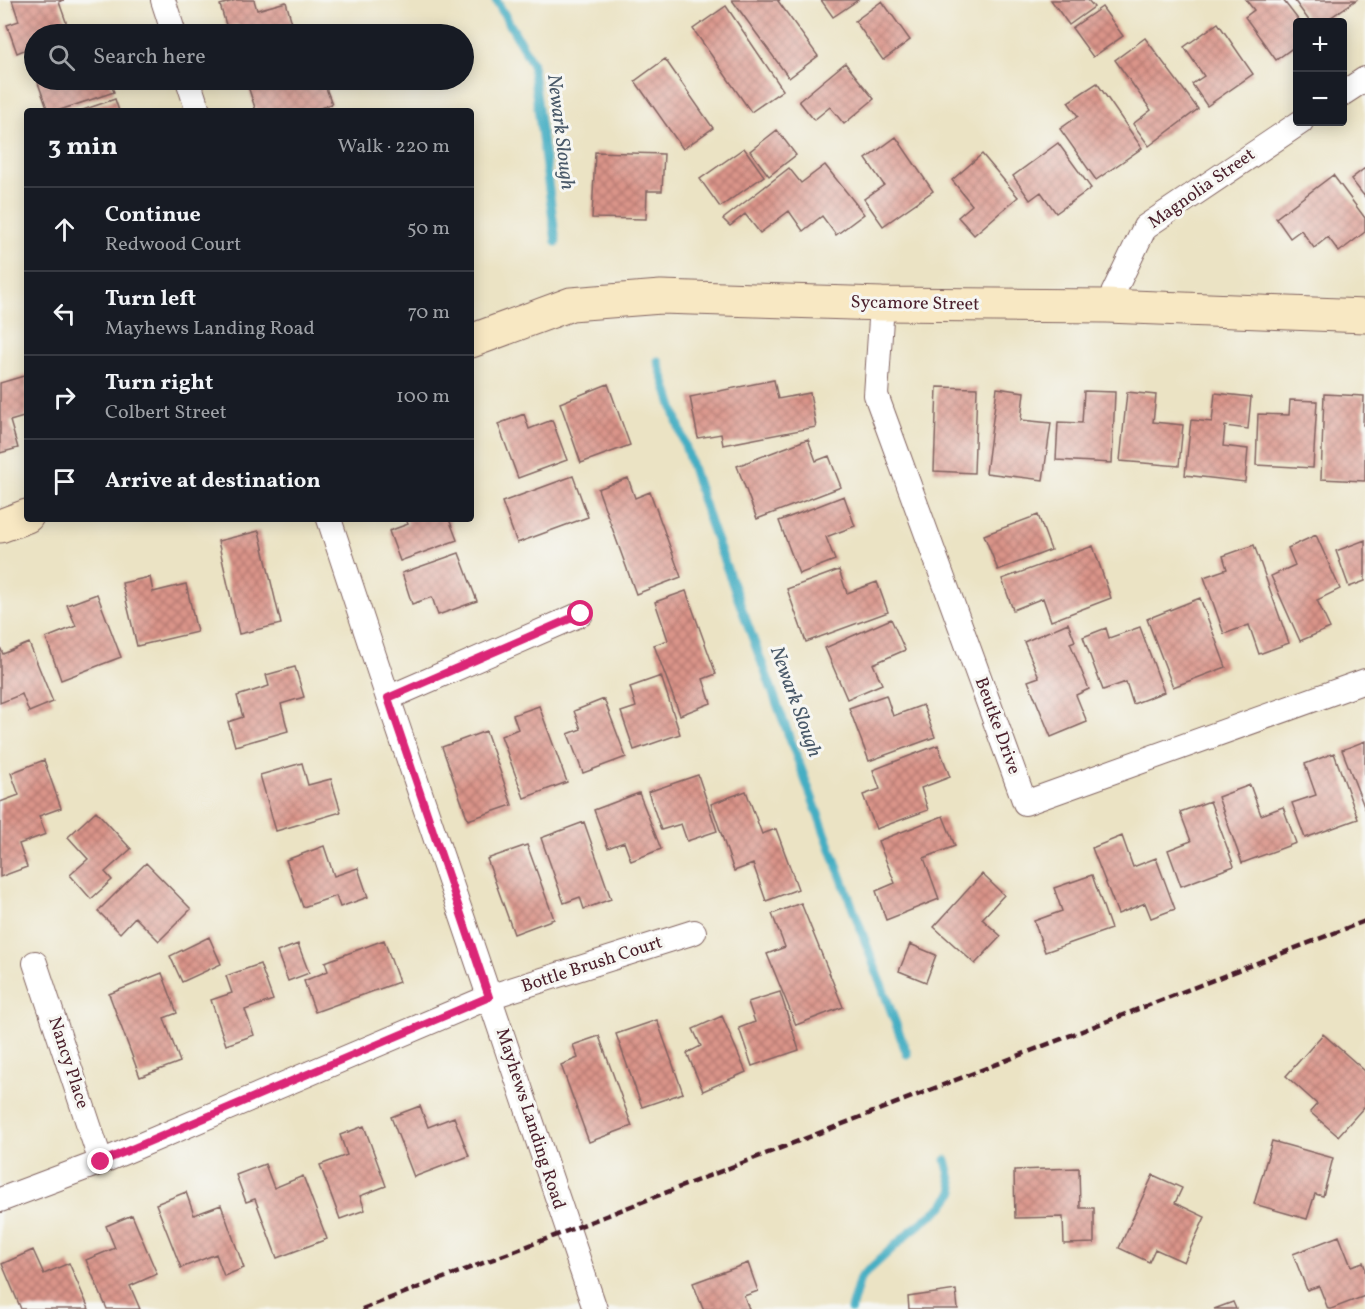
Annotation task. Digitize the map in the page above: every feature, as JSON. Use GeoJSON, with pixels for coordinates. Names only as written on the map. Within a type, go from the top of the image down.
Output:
{"type":"FeatureCollection","features":[{"type":"Feature","properties":{"kind":"street"},"geometry":{"type":"LineString","coordinates":[[163,0],[171,24]]}},
{"type":"Feature","properties":{"kind":"street"},"geometry":{"type":"LineString","coordinates":[[1347,91],[1365,79]]}},
{"type":"Feature","properties":{"kind":"street"},"geometry":{"type":"LineString","coordinates":[[191,90],[197,108]]}},
{"type":"Feature","properties":{"kind":"street","name":"Magnolia Street"},"geometry":{"type":"LineString","coordinates":[[1107,306],[1145,227],[1295,126]]}},
{"type":"Feature","properties":{"kind":"street","name":"Sycamore Street"},"geometry":{"type":"LineString","coordinates":[[474,339],[571,304],[661,297],[882,304],[1107,306],[1365,316]]}},
{"type":"Feature","properties":{"kind":"street","name":"Beutke Drive"},"geometry":{"type":"LineString","coordinates":[[882,304],[876,395],[1025,803],[1365,681]]}},
{"type":"Feature","properties":{"kind":"street"},"geometry":{"type":"LineString","coordinates":[[0,526],[24,517]]}},
{"type":"Feature","properties":{"kind":"street","name":"Mayhews Landing Road"},"geometry":{"type":"LineString","coordinates":[[330,522],[595,1309]]}},
{"type":"Feature","properties":{"kind":"street"},"geometry":{"type":"LineString","coordinates":[[388,698],[581,614]]}},
{"type":"Feature","properties":{"kind":"street","name":"Bottle Brush Court"},"geometry":{"type":"LineString","coordinates":[[0,1200],[101,1162],[489,997],[694,932]]}},
{"type":"Feature","properties":{"kind":"street","name":"Nancy Place"},"geometry":{"type":"LineString","coordinates":[[35,963],[101,1162]]}},
{"type":"Feature","properties":{"kind":"building"},"geometry":{"type":"Polygon","coordinates":[[[12,0],[64,0],[59,2],[67,24],[24,24],[24,50],[17,53],[7,25],[19,21],[12,0]]]}},
{"type":"Feature","properties":{"kind":"building"},"geometry":{"type":"Polygon","coordinates":[[[236,0],[254,0],[257,10],[286,2],[292,24],[226,24],[220,5],[236,0]]]}},
{"type":"Feature","properties":{"kind":"building"},"geometry":{"type":"Polygon","coordinates":[[[732,0],[780,0],[778,1],[818,56],[789,78],[732,0]]]}},
{"type":"Feature","properties":{"kind":"building"},"geometry":{"type":"Polygon","coordinates":[[[821,0],[858,0],[833,17],[821,0]]]}},
{"type":"Feature","properties":{"kind":"building"},"geometry":{"type":"Polygon","coordinates":[[[1051,0],[1088,0],[1094,7],[1069,25],[1051,0]]]}},
{"type":"Feature","properties":{"kind":"building"},"geometry":{"type":"Polygon","coordinates":[[[1246,0],[1283,0],[1297,18],[1293,18],[1293,48],[1276,60],[1245,17],[1254,10],[1246,0]]]}},
{"type":"Feature","properties":{"kind":"building"},"geometry":{"type":"Polygon","coordinates":[[[1294,0],[1356,0],[1330,18],[1307,18],[1294,0]]]}},
{"type":"Feature","properties":{"kind":"building"},"geometry":{"type":"Polygon","coordinates":[[[882,1],[910,40],[883,60],[855,21],[882,1]]]}},
{"type":"Feature","properties":{"kind":"building"},"geometry":{"type":"Polygon","coordinates":[[[726,6],[783,90],[751,112],[693,29],[726,6]]]}},
{"type":"Feature","properties":{"kind":"building"},"geometry":{"type":"Polygon","coordinates":[[[1102,7],[1123,36],[1093,57],[1072,28],[1102,7]]]}},
{"type":"Feature","properties":{"kind":"building"},"geometry":{"type":"Polygon","coordinates":[[[1218,23],[1253,74],[1207,106],[1192,84],[1204,76],[1184,47],[1218,23]]]}},
{"type":"Feature","properties":{"kind":"building"},"geometry":{"type":"Polygon","coordinates":[[[1145,38],[1198,109],[1149,146],[1133,124],[1151,110],[1115,60],[1145,38]]]}},
{"type":"Feature","properties":{"kind":"building"},"geometry":{"type":"Polygon","coordinates":[[[665,59],[713,128],[683,149],[635,81],[665,59]]]}},
{"type":"Feature","properties":{"kind":"building"},"geometry":{"type":"Polygon","coordinates":[[[845,63],[874,99],[844,124],[830,107],[814,120],[799,101],[845,63]]]}},
{"type":"Feature","properties":{"kind":"building"},"geometry":{"type":"Polygon","coordinates":[[[1097,83],[1142,148],[1096,180],[1060,129],[1078,116],[1068,102],[1097,83]]]}},
{"type":"Feature","properties":{"kind":"building"},"geometry":{"type":"Polygon","coordinates":[[[41,90],[113,90],[114,92],[66,108],[47,108],[41,90]]]}},
{"type":"Feature","properties":{"kind":"building"},"geometry":{"type":"Polygon","coordinates":[[[249,90],[327,90],[332,104],[320,108],[255,108],[249,90]]]}},
{"type":"Feature","properties":{"kind":"building"},"geometry":{"type":"Polygon","coordinates":[[[115,99],[118,108],[89,108],[115,99]]]}},
{"type":"Feature","properties":{"kind":"building"},"geometry":{"type":"Polygon","coordinates":[[[777,130],[796,155],[769,176],[750,151],[777,130]]]}},
{"type":"Feature","properties":{"kind":"building"},"geometry":{"type":"Polygon","coordinates":[[[896,137],[933,191],[883,226],[864,199],[884,185],[866,159],[896,137]]]}},
{"type":"Feature","properties":{"kind":"building"},"geometry":{"type":"Polygon","coordinates":[[[1058,143],[1091,188],[1056,213],[1041,192],[1030,200],[1013,176],[1058,143]]]}},
{"type":"Feature","properties":{"kind":"building"},"geometry":{"type":"Polygon","coordinates":[[[744,148],[764,176],[720,207],[700,179],[744,148]]]}},
{"type":"Feature","properties":{"kind":"building"},"geometry":{"type":"Polygon","coordinates":[[[595,152],[664,154],[662,191],[647,191],[646,219],[592,218],[595,152]]]}},
{"type":"Feature","properties":{"kind":"building"},"geometry":{"type":"Polygon","coordinates":[[[982,154],[1018,197],[974,235],[958,217],[972,205],[952,180],[982,154]]]}},
{"type":"Feature","properties":{"kind":"building"},"geometry":{"type":"Polygon","coordinates":[[[825,165],[864,214],[836,235],[822,216],[803,231],[789,211],[760,233],[745,214],[730,226],[723,219],[789,168],[801,183],[825,165]]]}},
{"type":"Feature","properties":{"kind":"building"},"geometry":{"type":"Polygon","coordinates":[[[1365,168],[1365,197],[1351,179],[1365,168]]]}},
{"type":"Feature","properties":{"kind":"building"},"geometry":{"type":"Polygon","coordinates":[[[1333,175],[1365,218],[1365,232],[1339,252],[1328,237],[1314,248],[1301,230],[1290,238],[1276,218],[1333,175]]]}},
{"type":"Feature","properties":{"kind":"building"},"geometry":{"type":"Polygon","coordinates":[[[24,376],[24,417],[10,421],[18,448],[0,453],[0,383],[24,376]]]}},
{"type":"Feature","properties":{"kind":"building"},"geometry":{"type":"Polygon","coordinates":[[[774,380],[778,399],[810,393],[816,427],[723,445],[721,434],[698,438],[690,397],[774,380]]]}},
{"type":"Feature","properties":{"kind":"building"},"geometry":{"type":"Polygon","coordinates":[[[608,384],[630,445],[581,463],[560,403],[608,384]]]}},
{"type":"Feature","properties":{"kind":"building"},"geometry":{"type":"Polygon","coordinates":[[[937,387],[977,388],[974,473],[934,471],[937,387]]]}},
{"type":"Feature","properties":{"kind":"building"},"geometry":{"type":"Polygon","coordinates":[[[997,388],[1024,392],[1021,420],[1051,423],[1043,480],[986,473],[997,388]]]}},
{"type":"Feature","properties":{"kind":"building"},"geometry":{"type":"Polygon","coordinates":[[[1084,391],[1115,392],[1112,463],[1056,460],[1058,422],[1082,423],[1084,391]]]}},
{"type":"Feature","properties":{"kind":"building"},"geometry":{"type":"Polygon","coordinates":[[[1127,392],[1156,395],[1153,422],[1183,425],[1179,466],[1120,461],[1127,392]]]}},
{"type":"Feature","properties":{"kind":"building"},"geometry":{"type":"Polygon","coordinates":[[[1215,393],[1251,397],[1248,429],[1225,426],[1223,446],[1248,449],[1245,482],[1185,475],[1191,420],[1212,422],[1215,393]]]}},
{"type":"Feature","properties":{"kind":"building"},"geometry":{"type":"Polygon","coordinates":[[[1324,394],[1364,396],[1365,481],[1321,479],[1324,394]]]}},
{"type":"Feature","properties":{"kind":"building"},"geometry":{"type":"Polygon","coordinates":[[[1290,400],[1317,401],[1313,468],[1256,465],[1258,414],[1289,415],[1290,400]]]}},
{"type":"Feature","properties":{"kind":"building"},"geometry":{"type":"Polygon","coordinates":[[[524,414],[529,429],[552,420],[567,460],[518,478],[498,424],[524,414]]]}},
{"type":"Feature","properties":{"kind":"building"},"geometry":{"type":"Polygon","coordinates":[[[808,439],[816,461],[829,456],[841,487],[757,519],[737,466],[808,439]]]}},
{"type":"Feature","properties":{"kind":"building"},"geometry":{"type":"Polygon","coordinates":[[[573,476],[588,517],[517,543],[502,502],[573,476]]]}},
{"type":"Feature","properties":{"kind":"building"},"geometry":{"type":"Polygon","coordinates":[[[628,478],[635,498],[650,492],[681,577],[636,594],[598,489],[628,478]]]}},
{"type":"Feature","properties":{"kind":"building"},"geometry":{"type":"Polygon","coordinates":[[[844,496],[855,526],[826,537],[835,560],[799,574],[779,521],[844,496]]]}},
{"type":"Feature","properties":{"kind":"building"},"geometry":{"type":"Polygon","coordinates":[[[1038,515],[1051,550],[998,570],[984,535],[1038,515]]]}},
{"type":"Feature","properties":{"kind":"building"},"geometry":{"type":"Polygon","coordinates":[[[407,522],[450,522],[457,540],[400,561],[389,531],[408,524],[407,522]]]}},
{"type":"Feature","properties":{"kind":"building"},"geometry":{"type":"Polygon","coordinates":[[[259,531],[281,624],[239,634],[218,541],[259,531]]]}},
{"type":"Feature","properties":{"kind":"building"},"geometry":{"type":"Polygon","coordinates":[[[1316,535],[1340,589],[1317,600],[1330,628],[1300,641],[1271,576],[1295,565],[1288,548],[1316,535]]]}},
{"type":"Feature","properties":{"kind":"building"},"geometry":{"type":"Polygon","coordinates":[[[1365,540],[1365,581],[1349,587],[1336,551],[1365,540]]]}},
{"type":"Feature","properties":{"kind":"building"},"geometry":{"type":"Polygon","coordinates":[[[1254,545],[1289,643],[1259,654],[1249,625],[1224,634],[1204,577],[1227,569],[1223,556],[1254,545]]]}},
{"type":"Feature","properties":{"kind":"building"},"geometry":{"type":"Polygon","coordinates":[[[1093,546],[1111,598],[1051,621],[1043,598],[1013,610],[1002,579],[1093,546]]]}},
{"type":"Feature","properties":{"kind":"building"},"geometry":{"type":"Polygon","coordinates":[[[459,553],[477,601],[438,615],[432,597],[412,604],[402,573],[459,553]]]}},
{"type":"Feature","properties":{"kind":"building"},"geometry":{"type":"Polygon","coordinates":[[[839,570],[847,593],[877,582],[888,612],[806,642],[787,589],[839,570]]]}},
{"type":"Feature","properties":{"kind":"building"},"geometry":{"type":"Polygon","coordinates":[[[150,577],[153,592],[186,584],[197,632],[137,646],[122,583],[150,577]]]}},
{"type":"Feature","properties":{"kind":"building"},"geometry":{"type":"Polygon","coordinates":[[[686,591],[716,674],[703,679],[711,703],[680,715],[654,645],[668,640],[655,602],[686,591]]]}},
{"type":"Feature","properties":{"kind":"building"},"geometry":{"type":"Polygon","coordinates":[[[97,594],[121,657],[61,680],[46,638],[76,626],[67,605],[97,594]]]}},
{"type":"Feature","properties":{"kind":"building"},"geometry":{"type":"Polygon","coordinates":[[[1200,598],[1226,667],[1173,687],[1147,619],[1200,598]]]}},
{"type":"Feature","properties":{"kind":"building"},"geometry":{"type":"Polygon","coordinates":[[[891,619],[905,650],[873,664],[882,684],[847,699],[825,648],[891,619]]]}},
{"type":"Feature","properties":{"kind":"building"},"geometry":{"type":"Polygon","coordinates":[[[1068,623],[1075,641],[1070,643],[1089,689],[1076,695],[1087,722],[1051,737],[1028,681],[1039,677],[1024,642],[1068,623]]]}},
{"type":"Feature","properties":{"kind":"building"},"geometry":{"type":"Polygon","coordinates":[[[1140,627],[1164,692],[1133,704],[1126,682],[1103,690],[1083,637],[1106,628],[1109,638],[1140,627]]]}},
{"type":"Feature","properties":{"kind":"building"},"geometry":{"type":"Polygon","coordinates":[[[29,643],[53,702],[29,712],[22,694],[0,703],[0,647],[3,654],[29,643]]]}},
{"type":"Feature","properties":{"kind":"building"},"geometry":{"type":"Polygon","coordinates":[[[295,667],[304,697],[281,704],[288,731],[235,746],[228,722],[243,717],[237,696],[269,686],[266,675],[295,667]]]}},
{"type":"Feature","properties":{"kind":"building"},"geometry":{"type":"Polygon","coordinates":[[[661,676],[680,734],[634,750],[621,712],[636,707],[630,687],[661,676]]]}},
{"type":"Feature","properties":{"kind":"building"},"geometry":{"type":"Polygon","coordinates":[[[886,695],[893,716],[923,705],[935,737],[869,761],[849,708],[886,695]]]}},
{"type":"Feature","properties":{"kind":"building"},"geometry":{"type":"Polygon","coordinates":[[[604,699],[626,757],[583,773],[568,734],[581,729],[574,711],[604,699]]]}},
{"type":"Feature","properties":{"kind":"building"},"geometry":{"type":"Polygon","coordinates":[[[539,706],[567,782],[524,798],[501,736],[518,729],[513,715],[539,706]]]}},
{"type":"Feature","properties":{"kind":"building"},"geometry":{"type":"Polygon","coordinates":[[[486,731],[512,805],[468,820],[442,747],[486,731]]]}},
{"type":"Feature","properties":{"kind":"building"},"geometry":{"type":"Polygon","coordinates":[[[1365,741],[1365,809],[1342,750],[1365,741]]]}},
{"type":"Feature","properties":{"kind":"building"},"geometry":{"type":"Polygon","coordinates":[[[938,745],[950,777],[921,788],[928,810],[876,829],[863,795],[880,789],[873,770],[938,745]]]}},
{"type":"Feature","properties":{"kind":"building"},"geometry":{"type":"Polygon","coordinates":[[[1334,753],[1358,819],[1305,838],[1292,803],[1316,795],[1305,764],[1334,753]]]}},
{"type":"Feature","properties":{"kind":"building"},"geometry":{"type":"Polygon","coordinates":[[[44,760],[61,808],[39,816],[46,834],[19,844],[27,867],[0,877],[0,802],[19,795],[11,773],[44,760]]]}},
{"type":"Feature","properties":{"kind":"building"},"geometry":{"type":"Polygon","coordinates":[[[302,763],[308,785],[331,779],[341,812],[276,831],[260,775],[302,763]]]}},
{"type":"Feature","properties":{"kind":"building"},"geometry":{"type":"Polygon","coordinates":[[[698,775],[717,831],[687,841],[681,824],[661,830],[648,792],[698,775]]]}},
{"type":"Feature","properties":{"kind":"building"},"geometry":{"type":"Polygon","coordinates":[[[1250,785],[1261,815],[1283,807],[1296,843],[1242,863],[1218,797],[1250,785]]]}},
{"type":"Feature","properties":{"kind":"building"},"geometry":{"type":"Polygon","coordinates":[[[746,791],[762,834],[776,829],[798,889],[766,901],[753,864],[734,871],[711,804],[746,791]]]}},
{"type":"Feature","properties":{"kind":"building"},"geometry":{"type":"Polygon","coordinates":[[[639,793],[661,849],[631,861],[624,842],[608,848],[594,810],[639,793]]]}},
{"type":"Feature","properties":{"kind":"building"},"geometry":{"type":"Polygon","coordinates":[[[1210,801],[1234,866],[1181,886],[1168,850],[1191,841],[1180,812],[1210,801]]]}},
{"type":"Feature","properties":{"kind":"building"},"geometry":{"type":"Polygon","coordinates":[[[96,811],[131,849],[105,872],[112,880],[91,899],[70,875],[88,859],[68,837],[96,811]]]}},
{"type":"Feature","properties":{"kind":"building"},"geometry":{"type":"Polygon","coordinates":[[[943,816],[955,846],[924,858],[939,899],[886,920],[876,891],[895,883],[878,841],[943,816]]]}},
{"type":"Feature","properties":{"kind":"building"},"geometry":{"type":"Polygon","coordinates":[[[584,822],[611,899],[584,909],[580,897],[564,903],[541,838],[584,822]]]}},
{"type":"Feature","properties":{"kind":"building"},"geometry":{"type":"Polygon","coordinates":[[[1122,836],[1133,867],[1156,858],[1175,909],[1151,918],[1145,903],[1118,914],[1092,848],[1122,836]]]}},
{"type":"Feature","properties":{"kind":"building"},"geometry":{"type":"Polygon","coordinates":[[[527,845],[554,919],[514,934],[487,859],[527,845]]]}},
{"type":"Feature","properties":{"kind":"building"},"geometry":{"type":"Polygon","coordinates":[[[324,846],[334,876],[358,868],[368,897],[340,907],[336,896],[303,907],[286,860],[324,846]]]}},
{"type":"Feature","properties":{"kind":"building"},"geometry":{"type":"Polygon","coordinates":[[[146,863],[191,909],[159,941],[135,917],[120,933],[98,911],[146,863]]]}},
{"type":"Feature","properties":{"kind":"building"},"geometry":{"type":"Polygon","coordinates":[[[982,874],[1004,895],[982,919],[1001,936],[975,964],[934,927],[982,874]]]}},
{"type":"Feature","properties":{"kind":"building"},"geometry":{"type":"Polygon","coordinates":[[[1092,875],[1111,929],[1045,952],[1034,921],[1062,911],[1054,888],[1092,875]]]}},
{"type":"Feature","properties":{"kind":"building"},"geometry":{"type":"Polygon","coordinates":[[[801,903],[843,1007],[796,1025],[767,954],[785,947],[772,914],[801,903]]]}},
{"type":"Feature","properties":{"kind":"building"},"geometry":{"type":"Polygon","coordinates":[[[209,937],[221,964],[182,982],[170,956],[209,937]]]}},
{"type":"Feature","properties":{"kind":"building"},"geometry":{"type":"Polygon","coordinates":[[[384,940],[399,982],[315,1012],[304,981],[328,971],[325,962],[384,940]]]}},
{"type":"Feature","properties":{"kind":"building"},"geometry":{"type":"Polygon","coordinates":[[[298,944],[309,973],[288,981],[277,952],[298,944]]]}},
{"type":"Feature","properties":{"kind":"building"},"geometry":{"type":"Polygon","coordinates":[[[910,944],[936,955],[926,982],[899,971],[910,944]]]}},
{"type":"Feature","properties":{"kind":"building"},"geometry":{"type":"Polygon","coordinates":[[[260,964],[273,1000],[245,1010],[254,1035],[226,1045],[211,1000],[232,993],[226,976],[260,964]]]}},
{"type":"Feature","properties":{"kind":"building"},"geometry":{"type":"Polygon","coordinates":[[[162,973],[177,1013],[164,1018],[180,1062],[140,1077],[109,994],[162,973]]]}},
{"type":"Feature","properties":{"kind":"building"},"geometry":{"type":"Polygon","coordinates":[[[780,992],[799,1050],[752,1066],[739,1028],[755,1022],[748,1002],[780,992]]]}},
{"type":"Feature","properties":{"kind":"building"},"geometry":{"type":"Polygon","coordinates":[[[722,1016],[746,1072],[703,1091],[687,1053],[701,1046],[693,1029],[722,1016]]]}},
{"type":"Feature","properties":{"kind":"building"},"geometry":{"type":"Polygon","coordinates":[[[657,1020],[683,1093],[642,1107],[616,1034],[657,1020]]]}},
{"type":"Feature","properties":{"kind":"building"},"geometry":{"type":"Polygon","coordinates":[[[1323,1034],[1365,1071],[1365,1106],[1338,1136],[1310,1112],[1317,1104],[1286,1076],[1323,1034]]]}},
{"type":"Feature","properties":{"kind":"building"},"geometry":{"type":"Polygon","coordinates":[[[599,1036],[632,1126],[589,1142],[561,1065],[578,1058],[573,1045],[599,1036]]]}},
{"type":"Feature","properties":{"kind":"building"},"geometry":{"type":"Polygon","coordinates":[[[420,1106],[428,1127],[454,1117],[469,1156],[414,1177],[391,1117],[420,1106]]]}},
{"type":"Feature","properties":{"kind":"building"},"geometry":{"type":"Polygon","coordinates":[[[364,1126],[386,1186],[360,1196],[365,1210],[340,1219],[320,1165],[347,1155],[340,1135],[364,1126]]]}},
{"type":"Feature","properties":{"kind":"building"},"geometry":{"type":"Polygon","coordinates":[[[1272,1141],[1333,1158],[1323,1196],[1315,1194],[1307,1219],[1254,1204],[1272,1141]]]}},
{"type":"Feature","properties":{"kind":"building"},"geometry":{"type":"Polygon","coordinates":[[[265,1164],[274,1188],[303,1176],[327,1239],[277,1258],[255,1199],[246,1202],[236,1175],[265,1164]]]}},
{"type":"Feature","properties":{"kind":"building"},"geometry":{"type":"Polygon","coordinates":[[[1079,1168],[1080,1208],[1094,1208],[1094,1243],[1064,1244],[1063,1217],[1015,1218],[1014,1170],[1079,1168]]]}},
{"type":"Feature","properties":{"kind":"building"},"geometry":{"type":"Polygon","coordinates":[[[1153,1175],[1182,1188],[1175,1203],[1205,1217],[1184,1262],[1155,1249],[1149,1262],[1119,1248],[1153,1175]]]}},
{"type":"Feature","properties":{"kind":"building"},"geometry":{"type":"Polygon","coordinates":[[[186,1192],[194,1215],[221,1205],[244,1268],[224,1276],[216,1254],[181,1268],[156,1204],[186,1192]]]}},
{"type":"Feature","properties":{"kind":"building"},"geometry":{"type":"Polygon","coordinates":[[[132,1215],[157,1274],[130,1286],[140,1309],[107,1309],[86,1260],[115,1248],[106,1226],[132,1215]]]}},
{"type":"Feature","properties":{"kind":"building"},"geometry":{"type":"Polygon","coordinates":[[[1339,1236],[1351,1266],[1363,1262],[1365,1296],[1328,1309],[1319,1286],[1307,1290],[1293,1254],[1339,1236]]]}},
{"type":"Feature","properties":{"kind":"building"},"geometry":{"type":"Polygon","coordinates":[[[33,1250],[44,1274],[69,1263],[89,1309],[21,1309],[2,1264],[33,1250]]]}},
{"type":"Feature","properties":{"kind":"building"},"geometry":{"type":"Polygon","coordinates":[[[748,1263],[758,1291],[744,1296],[749,1309],[703,1309],[693,1283],[748,1263]]]}},
{"type":"Feature","properties":{"kind":"building"},"geometry":{"type":"Polygon","coordinates":[[[956,1290],[958,1309],[909,1309],[908,1297],[956,1290]]]}},
{"type":"Feature","properties":{"kind":"building"},"geometry":{"type":"Polygon","coordinates":[[[1233,1302],[1236,1309],[1214,1309],[1233,1302]]]}},
{"type":"Feature","properties":{"kind":"waterway","name":"Newark Slough"},"geometry":{"type":"LineString","coordinates":[[496,0],[532,63],[556,242]]}},
{"type":"Feature","properties":{"kind":"waterway","name":"Newark Slough"},"geometry":{"type":"LineString","coordinates":[[658,361],[710,523],[907,1054]]}},
{"type":"Feature","properties":{"kind":"waterway","name":"Newark Slough"},"geometry":{"type":"LineString","coordinates":[[851,1309],[860,1278],[911,1231],[942,1207],[954,1191],[946,1160]]}},
{"type":"Feature","properties":{"kind":"railway"},"geometry":{"type":"LineString","coordinates":[[362,1309],[1365,921]]}},
{"type":"Feature","properties":{"kind":"route"},"geometry":{"type":"LineString","coordinates":[[101,1162],[489,997],[388,698],[581,614]]}}]}
